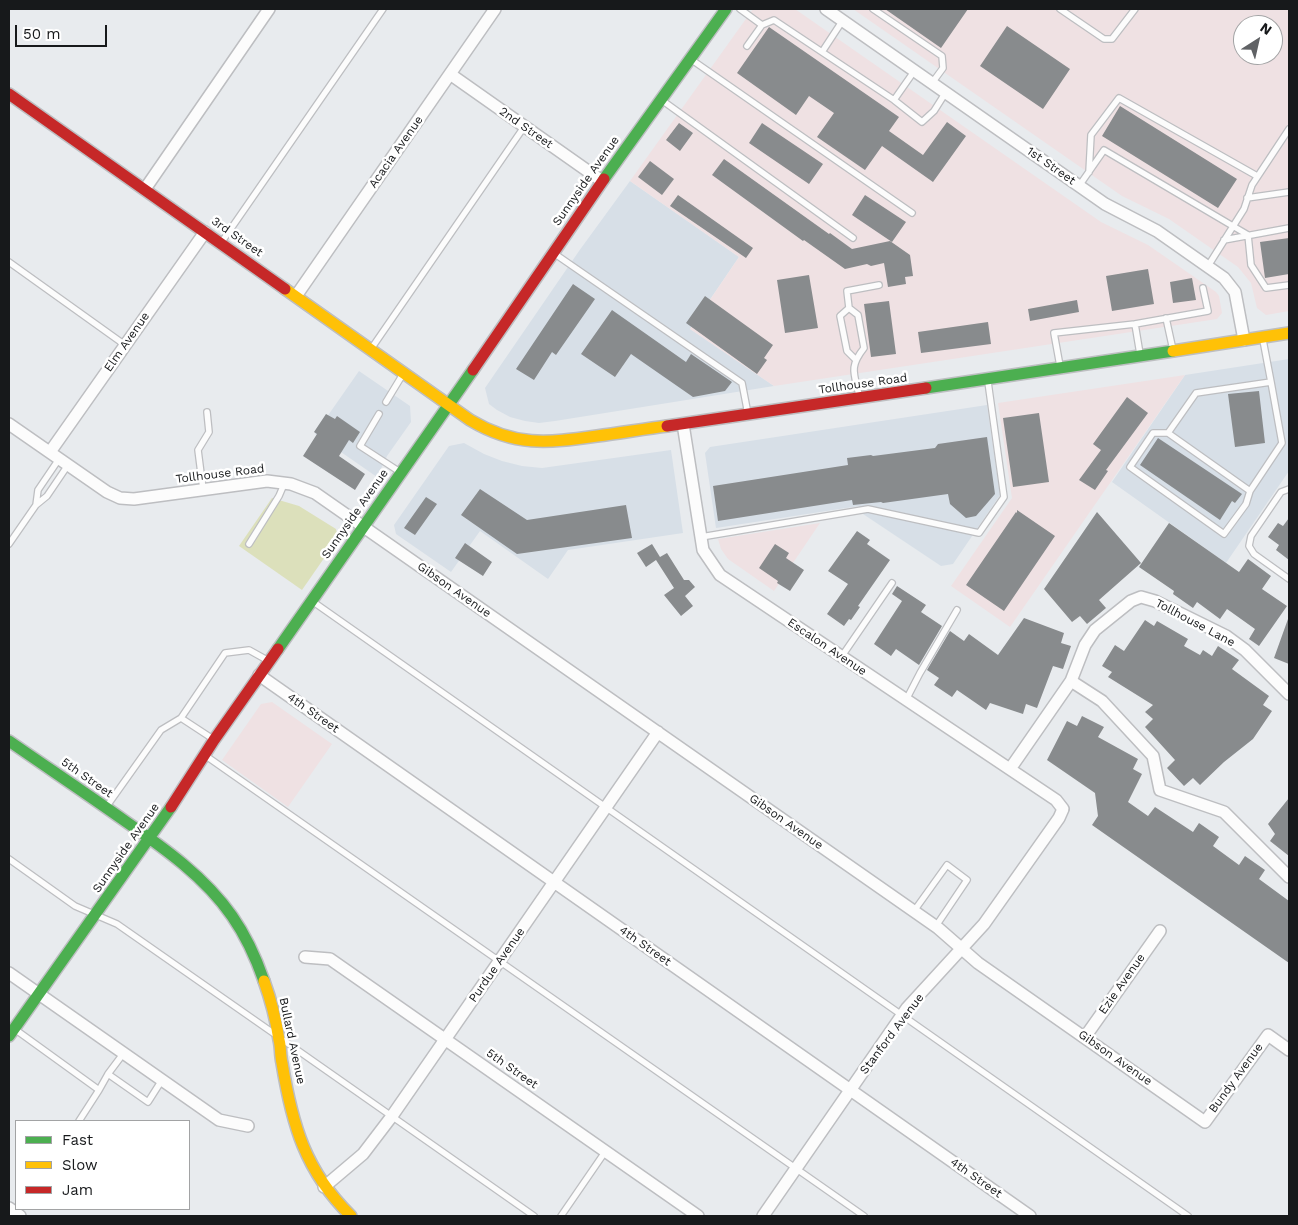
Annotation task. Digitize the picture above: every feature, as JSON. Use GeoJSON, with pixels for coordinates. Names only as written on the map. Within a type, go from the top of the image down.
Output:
{"type":"FeatureCollection","features":[{"type":"Feature","properties":{"kind":"main road","name":"Sunnyside Avenue"},"geometry":{"type":"LineString","coordinates":[[12,1033],[150,839],[268,661],[449,404],[602,181],[726,9]]}},
{"type":"Feature","properties":{"kind":"main road","name":"3rd Street"},"geometry":{"type":"LineString","coordinates":[[9,94],[449,404]]}},
{"type":"Feature","properties":{"kind":"main road","name":"Tollhouse Road"},"geometry":{"type":"LineString","coordinates":[[449,404],[475,423],[496,434],[514,440],[554,442],[988,380],[1289,333]]}},
{"type":"Feature","properties":{"kind":"main road","name":"5th Street"},"geometry":{"type":"LineString","coordinates":[[9,740],[150,839]]}},
{"type":"Feature","properties":{"kind":"main road","name":"Bullard Avenue"},"geometry":{"type":"LineString","coordinates":[[150,839],[204,881],[225,905],[245,935],[262,973],[279,1037],[282,1063],[295,1124],[304,1150],[324,1187],[350,1216]]}},
{"type":"Feature","properties":{"kind":"street"},"geometry":{"type":"LineString","coordinates":[[145,189],[269,9]]}},
{"type":"Feature","properties":{"kind":"street","name":"Acacia Avenue"},"geometry":{"type":"LineString","coordinates":[[296,296],[495,9]]}},
{"type":"Feature","properties":{"kind":"street","name":"1st Street"},"geometry":{"type":"LineString","coordinates":[[826,9],[1105,204],[1157,231],[1224,278],[1235,292],[1244,340]]}},
{"type":"Feature","properties":{"kind":"street","name":"2nd Street"},"geometry":{"type":"LineString","coordinates":[[450,74],[602,181]]}},
{"type":"Feature","properties":{"kind":"street","name":"Elm Avenue"},"geometry":{"type":"LineString","coordinates":[[59,459],[125,344],[205,232]]}},
{"type":"Feature","properties":{"kind":"street"},"geometry":{"type":"LineString","coordinates":[[9,424],[59,459]]}},
{"type":"Feature","properties":{"kind":"street","name":"Escalon Avenue"},"geometry":{"type":"LineString","coordinates":[[683,424],[703,550],[720,575],[1056,800],[1063,808]]}},
{"type":"Feature","properties":{"kind":"street","name":"Tollhouse Road"},"geometry":{"type":"LineString","coordinates":[[59,459],[107,492],[128,499],[267,481],[284,482],[315,493],[363,526]]}},
{"type":"Feature","properties":{"kind":"street","name":"Gibson Avenue"},"geometry":{"type":"LineString","coordinates":[[363,526],[936,926],[978,963],[1205,1122]]}},
{"type":"Feature","properties":{"kind":"street","name":"Tollhouse Lane"},"geometry":{"type":"LineString","coordinates":[[1071,681],[1085,645],[1095,630],[1130,601],[1141,597],[1155,601],[1226,636],[1245,650],[1289,694]]}},
{"type":"Feature","properties":{"kind":"street","name":"4th Street"},"geometry":{"type":"LineString","coordinates":[[259,675],[1030,1216]]}},
{"type":"Feature","properties":{"kind":"street"},"geometry":{"type":"LineString","coordinates":[[1010,770],[1071,681],[1102,701],[1153,756],[1160,790],[1224,812],[1289,877]]}},
{"type":"Feature","properties":{"kind":"street","name":"Purdue Avenue"},"geometry":{"type":"LineString","coordinates":[[324,1187],[363,1154],[392,1116],[658,732]]}},
{"type":"Feature","properties":{"kind":"street","name":"Stanford Avenue"},"geometry":{"type":"LineString","coordinates":[[763,1216],[903,1015],[984,924],[1059,818],[1063,808]]}},
{"type":"Feature","properties":{"kind":"street","name":"Ezie Avenue"},"geometry":{"type":"LineString","coordinates":[[1085,1037],[1160,931]]}},
{"type":"Feature","properties":{"kind":"street","name":"5th Street"},"geometry":{"type":"LineString","coordinates":[[305,958],[330,959],[698,1216]]}},
{"type":"Feature","properties":{"kind":"street"},"geometry":{"type":"LineString","coordinates":[[9,974],[219,1120],[248,1126]]}},
{"type":"Feature","properties":{"kind":"street","name":"Bundy Avenue"},"geometry":{"type":"LineString","coordinates":[[1205,1122],[1268,1035],[1289,1050]]}},
{"type":"Feature","properties":{"kind":"street"},"geometry":{"type":"LineString","coordinates":[[9,1208],[20,1216]]}},
{"type":"Feature","properties":{"kind":"lane"},"geometry":{"type":"LineString","coordinates":[[221,243],[383,9]]}},
{"type":"Feature","properties":{"kind":"lane"},"geometry":{"type":"LineString","coordinates":[[740,9],[762,25]]}},
{"type":"Feature","properties":{"kind":"lane"},"geometry":{"type":"LineString","coordinates":[[873,9],[942,56],[943,68],[932,83]]}},
{"type":"Feature","properties":{"kind":"lane"},"geometry":{"type":"LineString","coordinates":[[1060,9],[1104,39],[1112,39],[1135,9]]}},
{"type":"Feature","properties":{"kind":"lane"},"geometry":{"type":"LineString","coordinates":[[747,46],[762,25],[774,20],[894,100],[922,122],[934,111],[946,92]]}},
{"type":"Feature","properties":{"kind":"lane"},"geometry":{"type":"LineString","coordinates":[[822,52],[842,20]]}},
{"type":"Feature","properties":{"kind":"lane"},"geometry":{"type":"LineString","coordinates":[[690,59],[912,213]]}},
{"type":"Feature","properties":{"kind":"lane"},"geometry":{"type":"LineString","coordinates":[[894,100],[915,70]]}},
{"type":"Feature","properties":{"kind":"lane"},"geometry":{"type":"LineString","coordinates":[[1089,172],[1091,136],[1119,98],[1257,176]]}},
{"type":"Feature","properties":{"kind":"lane"},"geometry":{"type":"LineString","coordinates":[[661,99],[853,238]]}},
{"type":"Feature","properties":{"kind":"lane"},"geometry":{"type":"LineString","coordinates":[[371,349],[524,127]]}},
{"type":"Feature","properties":{"kind":"lane"},"geometry":{"type":"LineString","coordinates":[[1208,266],[1244,209],[1252,184],[1289,129]]}},
{"type":"Feature","properties":{"kind":"lane"},"geometry":{"type":"LineString","coordinates":[[1079,186],[1104,150],[1248,235]]}},
{"type":"Feature","properties":{"kind":"lane"},"geometry":{"type":"LineString","coordinates":[[1247,198],[1289,192]]}},
{"type":"Feature","properties":{"kind":"lane"},"geometry":{"type":"LineString","coordinates":[[1224,240],[1289,228]]}},
{"type":"Feature","properties":{"kind":"lane"},"geometry":{"type":"LineString","coordinates":[[1248,235],[1251,266],[1266,288],[1289,285]]}},
{"type":"Feature","properties":{"kind":"lane"},"geometry":{"type":"LineString","coordinates":[[554,252],[742,382],[748,415]]}},
{"type":"Feature","properties":{"kind":"lane"},"geometry":{"type":"LineString","coordinates":[[9,262],[125,344]]}},
{"type":"Feature","properties":{"kind":"lane"},"geometry":{"type":"LineString","coordinates":[[859,397],[853,369],[855,359],[864,348],[858,315],[849,308],[847,291],[879,285]]}},
{"type":"Feature","properties":{"kind":"lane"},"geometry":{"type":"LineString","coordinates":[[1060,368],[1054,333],[1135,324],[1208,310],[1203,288]]}},
{"type":"Feature","properties":{"kind":"lane"},"geometry":{"type":"LineString","coordinates":[[849,308],[840,316],[847,351],[855,359]]}},
{"type":"Feature","properties":{"kind":"lane"},"geometry":{"type":"LineString","coordinates":[[1166,318],[1173,351]]}},
{"type":"Feature","properties":{"kind":"lane"},"geometry":{"type":"LineString","coordinates":[[1135,324],[1140,356]]}},
{"type":"Feature","properties":{"kind":"lane"},"geometry":{"type":"LineString","coordinates":[[1250,491],[1168,433],[1153,433],[1130,467],[1224,534],[1246,504],[1250,491],[1282,443],[1263,338]]}},
{"type":"Feature","properties":{"kind":"lane"},"geometry":{"type":"LineString","coordinates":[[386,402],[404,372]]}},
{"type":"Feature","properties":{"kind":"lane"},"geometry":{"type":"LineString","coordinates":[[701,537],[868,509],[979,533],[1004,496],[988,380]]}},
{"type":"Feature","properties":{"kind":"lane"},"geometry":{"type":"LineString","coordinates":[[1168,433],[1196,393],[1271,382]]}},
{"type":"Feature","properties":{"kind":"lane"},"geometry":{"type":"LineString","coordinates":[[203,488],[198,450],[209,432],[207,412]]}},
{"type":"Feature","properties":{"kind":"lane"},"geometry":{"type":"LineString","coordinates":[[379,414],[360,446],[401,472]]}},
{"type":"Feature","properties":{"kind":"lane"},"geometry":{"type":"LineString","coordinates":[[1282,443],[1289,443]]}},
{"type":"Feature","properties":{"kind":"lane"},"geometry":{"type":"LineString","coordinates":[[36,505],[38,490],[59,459]]}},
{"type":"Feature","properties":{"kind":"lane"},"geometry":{"type":"LineString","coordinates":[[9,544],[36,505],[47,496],[59,459]]}},
{"type":"Feature","properties":{"kind":"lane"},"geometry":{"type":"LineString","coordinates":[[249,544],[279,496],[284,482]]}},
{"type":"Feature","properties":{"kind":"lane"},"geometry":{"type":"LineString","coordinates":[[1289,489],[1281,492],[1251,536],[1249,546],[1254,554],[1289,579]]}},
{"type":"Feature","properties":{"kind":"lane"},"geometry":{"type":"LineString","coordinates":[[842,656],[892,583]]}},
{"type":"Feature","properties":{"kind":"lane"},"geometry":{"type":"LineString","coordinates":[[311,600],[1188,1216]]}},
{"type":"Feature","properties":{"kind":"lane"},"geometry":{"type":"LineString","coordinates":[[906,700],[957,610]]}},
{"type":"Feature","properties":{"kind":"lane"},"geometry":{"type":"LineString","coordinates":[[106,808],[161,730],[181,718],[225,653],[249,650],[268,661]]}},
{"type":"Feature","properties":{"kind":"lane"},"geometry":{"type":"LineString","coordinates":[[181,718],[214,740]]}},
{"type":"Feature","properties":{"kind":"lane"},"geometry":{"type":"LineString","coordinates":[[204,755],[864,1216]]}},
{"type":"Feature","properties":{"kind":"lane"},"geometry":{"type":"LineString","coordinates":[[9,859],[75,906],[117,924],[534,1216]]}},
{"type":"Feature","properties":{"kind":"lane"},"geometry":{"type":"LineString","coordinates":[[914,912],[947,865],[967,880],[936,926]]}},
{"type":"Feature","properties":{"kind":"lane"},"geometry":{"type":"LineString","coordinates":[[12,1033],[99,1090]]}},
{"type":"Feature","properties":{"kind":"lane"},"geometry":{"type":"LineString","coordinates":[[79,1120],[123,1054]]}},
{"type":"Feature","properties":{"kind":"lane"},"geometry":{"type":"LineString","coordinates":[[108,1074],[148,1102],[162,1080]]}},
{"type":"Feature","properties":{"kind":"lane"},"geometry":{"type":"LineString","coordinates":[[561,1216],[605,1152]]}},
{"type":"Feature","properties":{"kind":"shaded area"},"geometry":{"type":"Polygon","coordinates":[[[753,9],[795,9],[1101,222],[1148,245],[1216,292],[1219,296],[1222,313],[1217,319],[774,386],[690,329],[739,257],[630,181],[753,9]]]}},
{"type":"Feature","properties":{"kind":"shaded area"},"geometry":{"type":"Polygon","coordinates":[[[853,9],[1289,9],[1289,311],[1266,315],[1257,308],[1251,283],[1238,267],[1169,219],[1122,196],[853,9]]]}},
{"type":"Feature","properties":{"kind":"shaded area"},"geometry":{"type":"Polygon","coordinates":[[[630,181],[739,257],[690,329],[774,386],[539,423],[510,417],[497,410],[489,404],[485,388],[579,251],[630,181]]]}},
{"type":"Feature","properties":{"kind":"shaded area"},"geometry":{"type":"Polygon","coordinates":[[[1289,359],[1289,471],[1226,563],[1112,482],[1185,375],[1289,359]]]}},
{"type":"Feature","properties":{"kind":"shaded area"},"geometry":{"type":"Polygon","coordinates":[[[359,371],[410,406],[411,422],[387,456],[377,477],[315,434],[359,371]]]}},
{"type":"Feature","properties":{"kind":"shaded area"},"geometry":{"type":"Polygon","coordinates":[[[1185,375],[1010,627],[951,586],[1012,498],[998,403],[1185,375]]]}},
{"type":"Feature","properties":{"kind":"shaded area"},"geometry":{"type":"Polygon","coordinates":[[[987,405],[1000,495],[953,564],[941,566],[857,510],[859,506],[716,528],[705,453],[710,447],[987,405]]]}},
{"type":"Feature","properties":{"kind":"shaded area"},"geometry":{"type":"Polygon","coordinates":[[[464,443],[502,461],[542,468],[671,450],[683,533],[568,550],[548,579],[480,531],[451,572],[396,534],[394,525],[449,446],[464,443]]]}},
{"type":"Feature","properties":{"kind":"shaded area"},"geometry":{"type":"Polygon","coordinates":[[[820,523],[774,591],[728,559],[721,549],[718,539],[820,523]]]}},
{"type":"Feature","properties":{"kind":"shaded area"},"geometry":{"type":"Polygon","coordinates":[[[272,702],[332,744],[288,807],[222,760],[261,704],[272,702]]]}},
{"type":"Feature","properties":{"kind":"green space"},"geometry":{"type":"Polygon","coordinates":[[[272,498],[299,506],[336,529],[338,538],[302,590],[239,546],[272,498]]]}},
{"type":"Feature","properties":{"kind":"building"},"geometry":{"type":"Polygon","coordinates":[[[885,9],[968,9],[941,48],[885,9]]]}},
{"type":"Feature","properties":{"kind":"building"},"geometry":{"type":"Polygon","coordinates":[[[1007,26],[1070,69],[1043,109],[980,66],[1007,26]]]}},
{"type":"Feature","properties":{"kind":"building"},"geometry":{"type":"Polygon","coordinates":[[[769,27],[899,117],[889,131],[923,155],[947,122],[966,136],[933,182],[882,146],[865,170],[817,137],[834,113],[809,96],[796,115],[737,73],[769,27]]]}},
{"type":"Feature","properties":{"kind":"building"},"geometry":{"type":"Polygon","coordinates":[[[1120,106],[1237,179],[1218,208],[1102,136],[1120,106]]]}},
{"type":"Feature","properties":{"kind":"building"},"geometry":{"type":"Polygon","coordinates":[[[679,123],[693,133],[680,151],[666,140],[679,123]]]}},
{"type":"Feature","properties":{"kind":"building"},"geometry":{"type":"Polygon","coordinates":[[[762,123],[823,164],[809,184],[749,143],[762,123]]]}},
{"type":"Feature","properties":{"kind":"building"},"geometry":{"type":"Polygon","coordinates":[[[724,159],[852,249],[890,241],[910,255],[913,276],[905,277],[906,284],[888,287],[884,263],[871,266],[867,264],[845,269],[712,175],[724,159]]]}},
{"type":"Feature","properties":{"kind":"building"},"geometry":{"type":"Polygon","coordinates":[[[650,161],[674,179],[662,195],[638,177],[650,161]]]}},
{"type":"Feature","properties":{"kind":"building"},"geometry":{"type":"Polygon","coordinates":[[[678,195],[753,248],[746,258],[670,206],[678,195]]]}},
{"type":"Feature","properties":{"kind":"building"},"geometry":{"type":"Polygon","coordinates":[[[865,195],[906,222],[892,242],[852,215],[865,195]]]}},
{"type":"Feature","properties":{"kind":"building"},"geometry":{"type":"Polygon","coordinates":[[[1289,238],[1289,274],[1265,278],[1260,242],[1289,238]]]}},
{"type":"Feature","properties":{"kind":"building"},"geometry":{"type":"Polygon","coordinates":[[[1148,269],[1154,304],[1112,311],[1106,276],[1148,269]]]}},
{"type":"Feature","properties":{"kind":"building"},"geometry":{"type":"Polygon","coordinates":[[[809,275],[818,328],[785,333],[777,280],[809,275]]]}},
{"type":"Feature","properties":{"kind":"building"},"geometry":{"type":"Polygon","coordinates":[[[1192,278],[1196,300],[1173,303],[1170,282],[1192,278]]]}},
{"type":"Feature","properties":{"kind":"building"},"geometry":{"type":"Polygon","coordinates":[[[573,284],[595,299],[556,355],[552,352],[534,380],[516,369],[573,284]]]}},
{"type":"Feature","properties":{"kind":"building"},"geometry":{"type":"Polygon","coordinates":[[[705,296],[773,345],[764,358],[767,360],[757,374],[686,323],[705,296]]]}},
{"type":"Feature","properties":{"kind":"building"},"geometry":{"type":"Polygon","coordinates":[[[1077,300],[1079,312],[1030,321],[1028,309],[1077,300]]]}},
{"type":"Feature","properties":{"kind":"building"},"geometry":{"type":"Polygon","coordinates":[[[889,301],[896,354],[871,357],[864,304],[889,301]]]}},
{"type":"Feature","properties":{"kind":"building"},"geometry":{"type":"Polygon","coordinates":[[[612,310],[686,362],[691,354],[732,382],[725,391],[693,397],[631,354],[615,377],[581,354],[612,310]]]}},
{"type":"Feature","properties":{"kind":"building"},"geometry":{"type":"Polygon","coordinates":[[[988,322],[991,344],[921,353],[918,332],[988,322]]]}},
{"type":"Feature","properties":{"kind":"building"},"geometry":{"type":"Polygon","coordinates":[[[1259,391],[1265,443],[1235,447],[1228,394],[1259,391]]]}},
{"type":"Feature","properties":{"kind":"building"},"geometry":{"type":"Polygon","coordinates":[[[1127,397],[1148,413],[1106,470],[1108,471],[1095,490],[1079,480],[1101,450],[1093,444],[1127,397]]]}},
{"type":"Feature","properties":{"kind":"building"},"geometry":{"type":"Polygon","coordinates":[[[1039,413],[1049,482],[1013,487],[1003,418],[1039,413]]]}},
{"type":"Feature","properties":{"kind":"building"},"geometry":{"type":"Polygon","coordinates":[[[326,414],[335,419],[337,416],[360,432],[353,443],[349,440],[339,456],[365,474],[355,490],[303,456],[317,434],[314,432],[326,414]]]}},
{"type":"Feature","properties":{"kind":"building"},"geometry":{"type":"Polygon","coordinates":[[[987,437],[995,494],[976,516],[966,518],[950,504],[948,494],[853,505],[852,500],[718,521],[713,486],[848,465],[847,458],[935,448],[938,444],[987,437]]]}},
{"type":"Feature","properties":{"kind":"building"},"geometry":{"type":"Polygon","coordinates":[[[1158,438],[1242,494],[1235,503],[1232,501],[1220,520],[1140,465],[1158,438]]]}},
{"type":"Feature","properties":{"kind":"building"},"geometry":{"type":"Polygon","coordinates":[[[480,489],[527,520],[626,505],[632,538],[517,554],[461,515],[480,489]]]}},
{"type":"Feature","properties":{"kind":"building"},"geometry":{"type":"Polygon","coordinates":[[[426,497],[437,504],[415,535],[404,528],[426,497]]]}},
{"type":"Feature","properties":{"kind":"building"},"geometry":{"type":"Polygon","coordinates":[[[1017,510],[1055,536],[1004,611],[966,585],[1017,513],[1017,510]]]}},
{"type":"Feature","properties":{"kind":"building"},"geometry":{"type":"Polygon","coordinates":[[[1097,512],[1141,563],[1099,600],[1106,608],[1087,624],[1080,616],[1072,622],[1044,589],[1097,512]]]}},
{"type":"Feature","properties":{"kind":"building"},"geometry":{"type":"Polygon","coordinates":[[[1289,518],[1289,560],[1276,550],[1279,545],[1268,537],[1278,523],[1283,526],[1289,518]]]}},
{"type":"Feature","properties":{"kind":"building"},"geometry":{"type":"Polygon","coordinates":[[[1169,523],[1239,572],[1248,559],[1271,576],[1262,589],[1287,606],[1259,646],[1249,639],[1255,629],[1227,609],[1220,619],[1197,602],[1193,608],[1173,594],[1174,591],[1139,567],[1169,523]]]}},
{"type":"Feature","properties":{"kind":"building"},"geometry":{"type":"Polygon","coordinates":[[[857,531],[870,540],[867,544],[890,560],[858,606],[860,607],[851,620],[849,619],[844,626],[827,614],[848,584],[828,571],[857,531]]]}},
{"type":"Feature","properties":{"kind":"building"},"geometry":{"type":"Polygon","coordinates":[[[465,543],[492,562],[483,576],[455,558],[465,543]]]}},
{"type":"Feature","properties":{"kind":"building"},"geometry":{"type":"Polygon","coordinates":[[[652,544],[660,557],[667,553],[684,580],[689,580],[695,587],[685,596],[693,606],[681,616],[664,595],[674,588],[656,560],[646,567],[637,553],[652,544]]]}},
{"type":"Feature","properties":{"kind":"building"},"geometry":{"type":"Polygon","coordinates":[[[775,544],[789,553],[786,558],[804,570],[790,591],[759,568],[775,544]]]}},
{"type":"Feature","properties":{"kind":"building"},"geometry":{"type":"Polygon","coordinates":[[[897,586],[926,605],[921,612],[942,626],[919,665],[896,649],[891,656],[874,644],[902,601],[892,594],[897,586]]]}},
{"type":"Feature","properties":{"kind":"building"},"geometry":{"type":"Polygon","coordinates":[[[1024,618],[1064,633],[1061,643],[1071,646],[1063,669],[1053,666],[1037,708],[1026,704],[1023,714],[990,703],[986,710],[957,690],[952,697],[934,685],[939,678],[927,670],[950,631],[964,641],[969,634],[998,655],[1024,618]]]}},
{"type":"Feature","properties":{"kind":"building"},"geometry":{"type":"Polygon","coordinates":[[[1289,619],[1289,664],[1274,658],[1289,619]]]}},
{"type":"Feature","properties":{"kind":"building"},"geometry":{"type":"Polygon","coordinates":[[[1145,620],[1154,626],[1157,621],[1188,639],[1184,646],[1200,655],[1203,650],[1212,656],[1218,646],[1239,660],[1232,669],[1269,696],[1263,705],[1272,711],[1253,739],[1224,762],[1200,785],[1193,778],[1184,786],[1167,768],[1175,760],[1145,727],[1153,719],[1145,712],[1153,705],[1108,677],[1112,672],[1102,666],[1115,645],[1124,651],[1145,620]]]}},
{"type":"Feature","properties":{"kind":"building"},"geometry":{"type":"Polygon","coordinates":[[[1082,716],[1104,727],[1098,737],[1138,759],[1133,769],[1142,774],[1128,802],[1148,816],[1155,807],[1193,832],[1199,823],[1219,837],[1213,846],[1239,865],[1245,856],[1265,870],[1259,879],[1289,901],[1289,963],[1092,825],[1098,816],[1095,793],[1047,760],[1067,721],[1077,726],[1082,716]]]}},
{"type":"Feature","properties":{"kind":"building"},"geometry":{"type":"Polygon","coordinates":[[[1289,798],[1289,856],[1270,841],[1275,834],[1268,824],[1289,798]]]}},
{"type":"Feature","properties":{"kind":"traffic: fast"},"geometry":{"type":"LineString","coordinates":[[604,179],[726,9]]}},
{"type":"Feature","properties":{"kind":"traffic: fast"},"geometry":{"type":"LineString","coordinates":[[926,388],[1173,351]]}},
{"type":"Feature","properties":{"kind":"traffic: fast"},"geometry":{"type":"LineString","coordinates":[[278,649],[473,370]]}},
{"type":"Feature","properties":{"kind":"traffic: fast"},"geometry":{"type":"LineString","coordinates":[[9,741],[154,842],[197,876],[221,902],[237,924],[250,947],[264,981]]}},
{"type":"Feature","properties":{"kind":"traffic: fast"},"geometry":{"type":"LineString","coordinates":[[9,1036],[171,807]]}},
{"type":"Feature","properties":{"kind":"traffic: slow"},"geometry":{"type":"LineString","coordinates":[[285,289],[470,420],[502,435],[517,439],[547,441],[667,426]]}},
{"type":"Feature","properties":{"kind":"traffic: slow"},"geometry":{"type":"LineString","coordinates":[[1173,351],[1289,333]]}},
{"type":"Feature","properties":{"kind":"traffic: slow"},"geometry":{"type":"LineString","coordinates":[[264,981],[276,1025],[286,1085],[303,1146],[322,1182],[351,1216]]}},
{"type":"Feature","properties":{"kind":"traffic: jam"},"geometry":{"type":"LineString","coordinates":[[9,94],[285,289]]}},
{"type":"Feature","properties":{"kind":"traffic: jam"},"geometry":{"type":"LineString","coordinates":[[473,370],[604,179]]}},
{"type":"Feature","properties":{"kind":"traffic: jam"},"geometry":{"type":"LineString","coordinates":[[667,426],[926,388]]}},
{"type":"Feature","properties":{"kind":"traffic: jam"},"geometry":{"type":"LineString","coordinates":[[171,807],[214,740],[278,649]]}}]}
